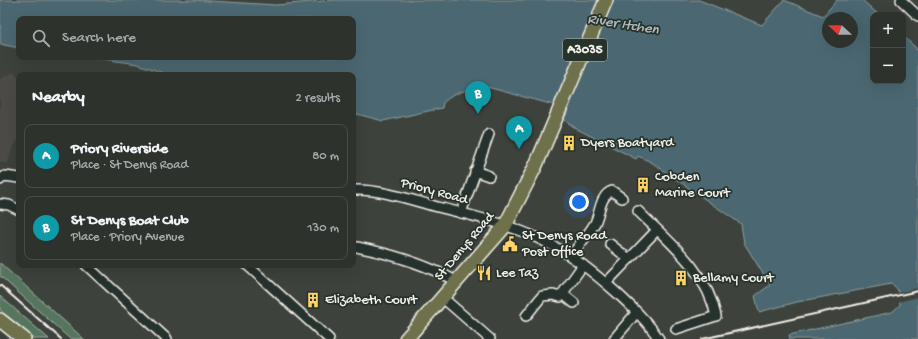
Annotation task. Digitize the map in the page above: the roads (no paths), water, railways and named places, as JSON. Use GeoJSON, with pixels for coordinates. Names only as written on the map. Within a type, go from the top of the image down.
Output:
{"type":"FeatureCollection","features":[{"type":"Feature","properties":{"kind":"main road","name":"St Denys Road"},"geometry":{"type":"LineString","coordinates":[[406,339],[505,226],[536,165],[606,0]]}},
{"type":"Feature","properties":{"kind":"main road"},"geometry":{"type":"LineString","coordinates":[[0,320],[24,339]]}},
{"type":"Feature","properties":{"kind":"street"},"geometry":{"type":"LineString","coordinates":[[901,0],[918,16]]}},
{"type":"Feature","properties":{"kind":"street"},"geometry":{"type":"LineString","coordinates":[[461,213],[488,134]]}},
{"type":"Feature","properties":{"kind":"street"},"geometry":{"type":"LineString","coordinates":[[476,171],[489,176]]}},
{"type":"Feature","properties":{"kind":"street"},"geometry":{"type":"LineString","coordinates":[[0,180],[5,176],[16,178]]}},
{"type":"Feature","properties":{"kind":"street","name":"Priory Road"},"geometry":{"type":"LineString","coordinates":[[356,190],[395,196],[461,213],[505,226],[546,242],[571,256],[606,283],[638,312],[659,339]]}},
{"type":"Feature","properties":{"kind":"street"},"geometry":{"type":"LineString","coordinates":[[571,256],[595,222],[603,201],[609,192],[612,191],[622,198]]}},
{"type":"Feature","properties":{"kind":"street"},"geometry":{"type":"LineString","coordinates":[[0,204],[9,205],[16,208]]}},
{"type":"Feature","properties":{"kind":"street"},"geometry":{"type":"LineString","coordinates":[[638,211],[684,256],[700,276],[710,294],[716,316],[676,329]]}},
{"type":"Feature","properties":{"kind":"street"},"geometry":{"type":"LineString","coordinates":[[606,283],[657,230]]}},
{"type":"Feature","properties":{"kind":"street"},"geometry":{"type":"LineString","coordinates":[[610,244],[629,259]]}},
{"type":"Feature","properties":{"kind":"street"},"geometry":{"type":"LineString","coordinates":[[357,247],[404,259],[457,282]]}},
{"type":"Feature","properties":{"kind":"street"},"geometry":{"type":"LineString","coordinates":[[526,316],[542,296],[553,295],[560,297],[583,265]]}},
{"type":"Feature","properties":{"kind":"street"},"geometry":{"type":"LineString","coordinates":[[89,268],[167,339]]}},
{"type":"Feature","properties":{"kind":"street"},"geometry":{"type":"LineString","coordinates":[[250,268],[329,339]]}},
{"type":"Feature","properties":{"kind":"street"},"geometry":{"type":"LineString","coordinates":[[563,294],[574,302]]}},
{"type":"Feature","properties":{"kind":"street"},"geometry":{"type":"LineString","coordinates":[[443,298],[490,339]]}},
{"type":"Feature","properties":{"kind":"street"},"geometry":{"type":"LineString","coordinates":[[614,339],[638,312]]}},
{"type":"Feature","properties":{"kind":"water","name":"River Itchen"},"geometry":{"type":"Polygon","coordinates":[[[0,0],[194,0],[276,5],[334,0],[699,0],[762,25],[784,0],[822,16],[822,48],[858,48],[858,12],[826,12],[837,0],[862,0],[876,12],[870,12],[870,84],[906,84],[906,39],[918,52],[918,339],[790,339],[789,335],[892,312],[900,305],[898,290],[891,284],[797,302],[759,312],[755,296],[770,285],[744,243],[741,224],[651,162],[638,156],[636,159],[577,129],[564,120],[571,103],[557,97],[554,105],[487,87],[485,95],[472,90],[464,91],[446,100],[443,103],[442,108],[383,121],[356,114],[356,72],[161,72],[138,64],[109,60],[356,60],[356,16],[16,16],[16,47],[0,44],[0,0]]]}},
{"type":"Feature","properties":{"kind":"railway"},"geometry":{"type":"LineString","coordinates":[[0,285],[61,339]]}},
{"type":"Feature","properties":{"kind":"railway"},"geometry":{"type":"LineString","coordinates":[[702,339],[918,291]]}},
{"type":"Feature","properties":{"kind":"place","name":"St Denys Boat Club"},"geometry":{"type":"Point","coordinates":[478,114]}},
{"type":"Feature","properties":{"kind":"place","name":"Dyers Boatyard"},"geometry":{"type":"Point","coordinates":[569,143]}},
{"type":"Feature","properties":{"kind":"place","name":"Priory Riverside"},"geometry":{"type":"Point","coordinates":[519,149]}},
{"type":"Feature","properties":{"kind":"place","name":"Cobden Marine Court"},"geometry":{"type":"Point","coordinates":[643,185]}},
{"type":"Feature","properties":{"kind":"place","name":"St Denys Road Post Office"},"geometry":{"type":"Point","coordinates":[510,244]}},
{"type":"Feature","properties":{"kind":"place","name":"Lee Taz"},"geometry":{"type":"Point","coordinates":[484,273]}},
{"type":"Feature","properties":{"kind":"place","name":"Bellamy Court"},"geometry":{"type":"Point","coordinates":[681,278]}},
{"type":"Feature","properties":{"kind":"place","name":"Elizabeth Court"},"geometry":{"type":"Point","coordinates":[313,300]}}]}
